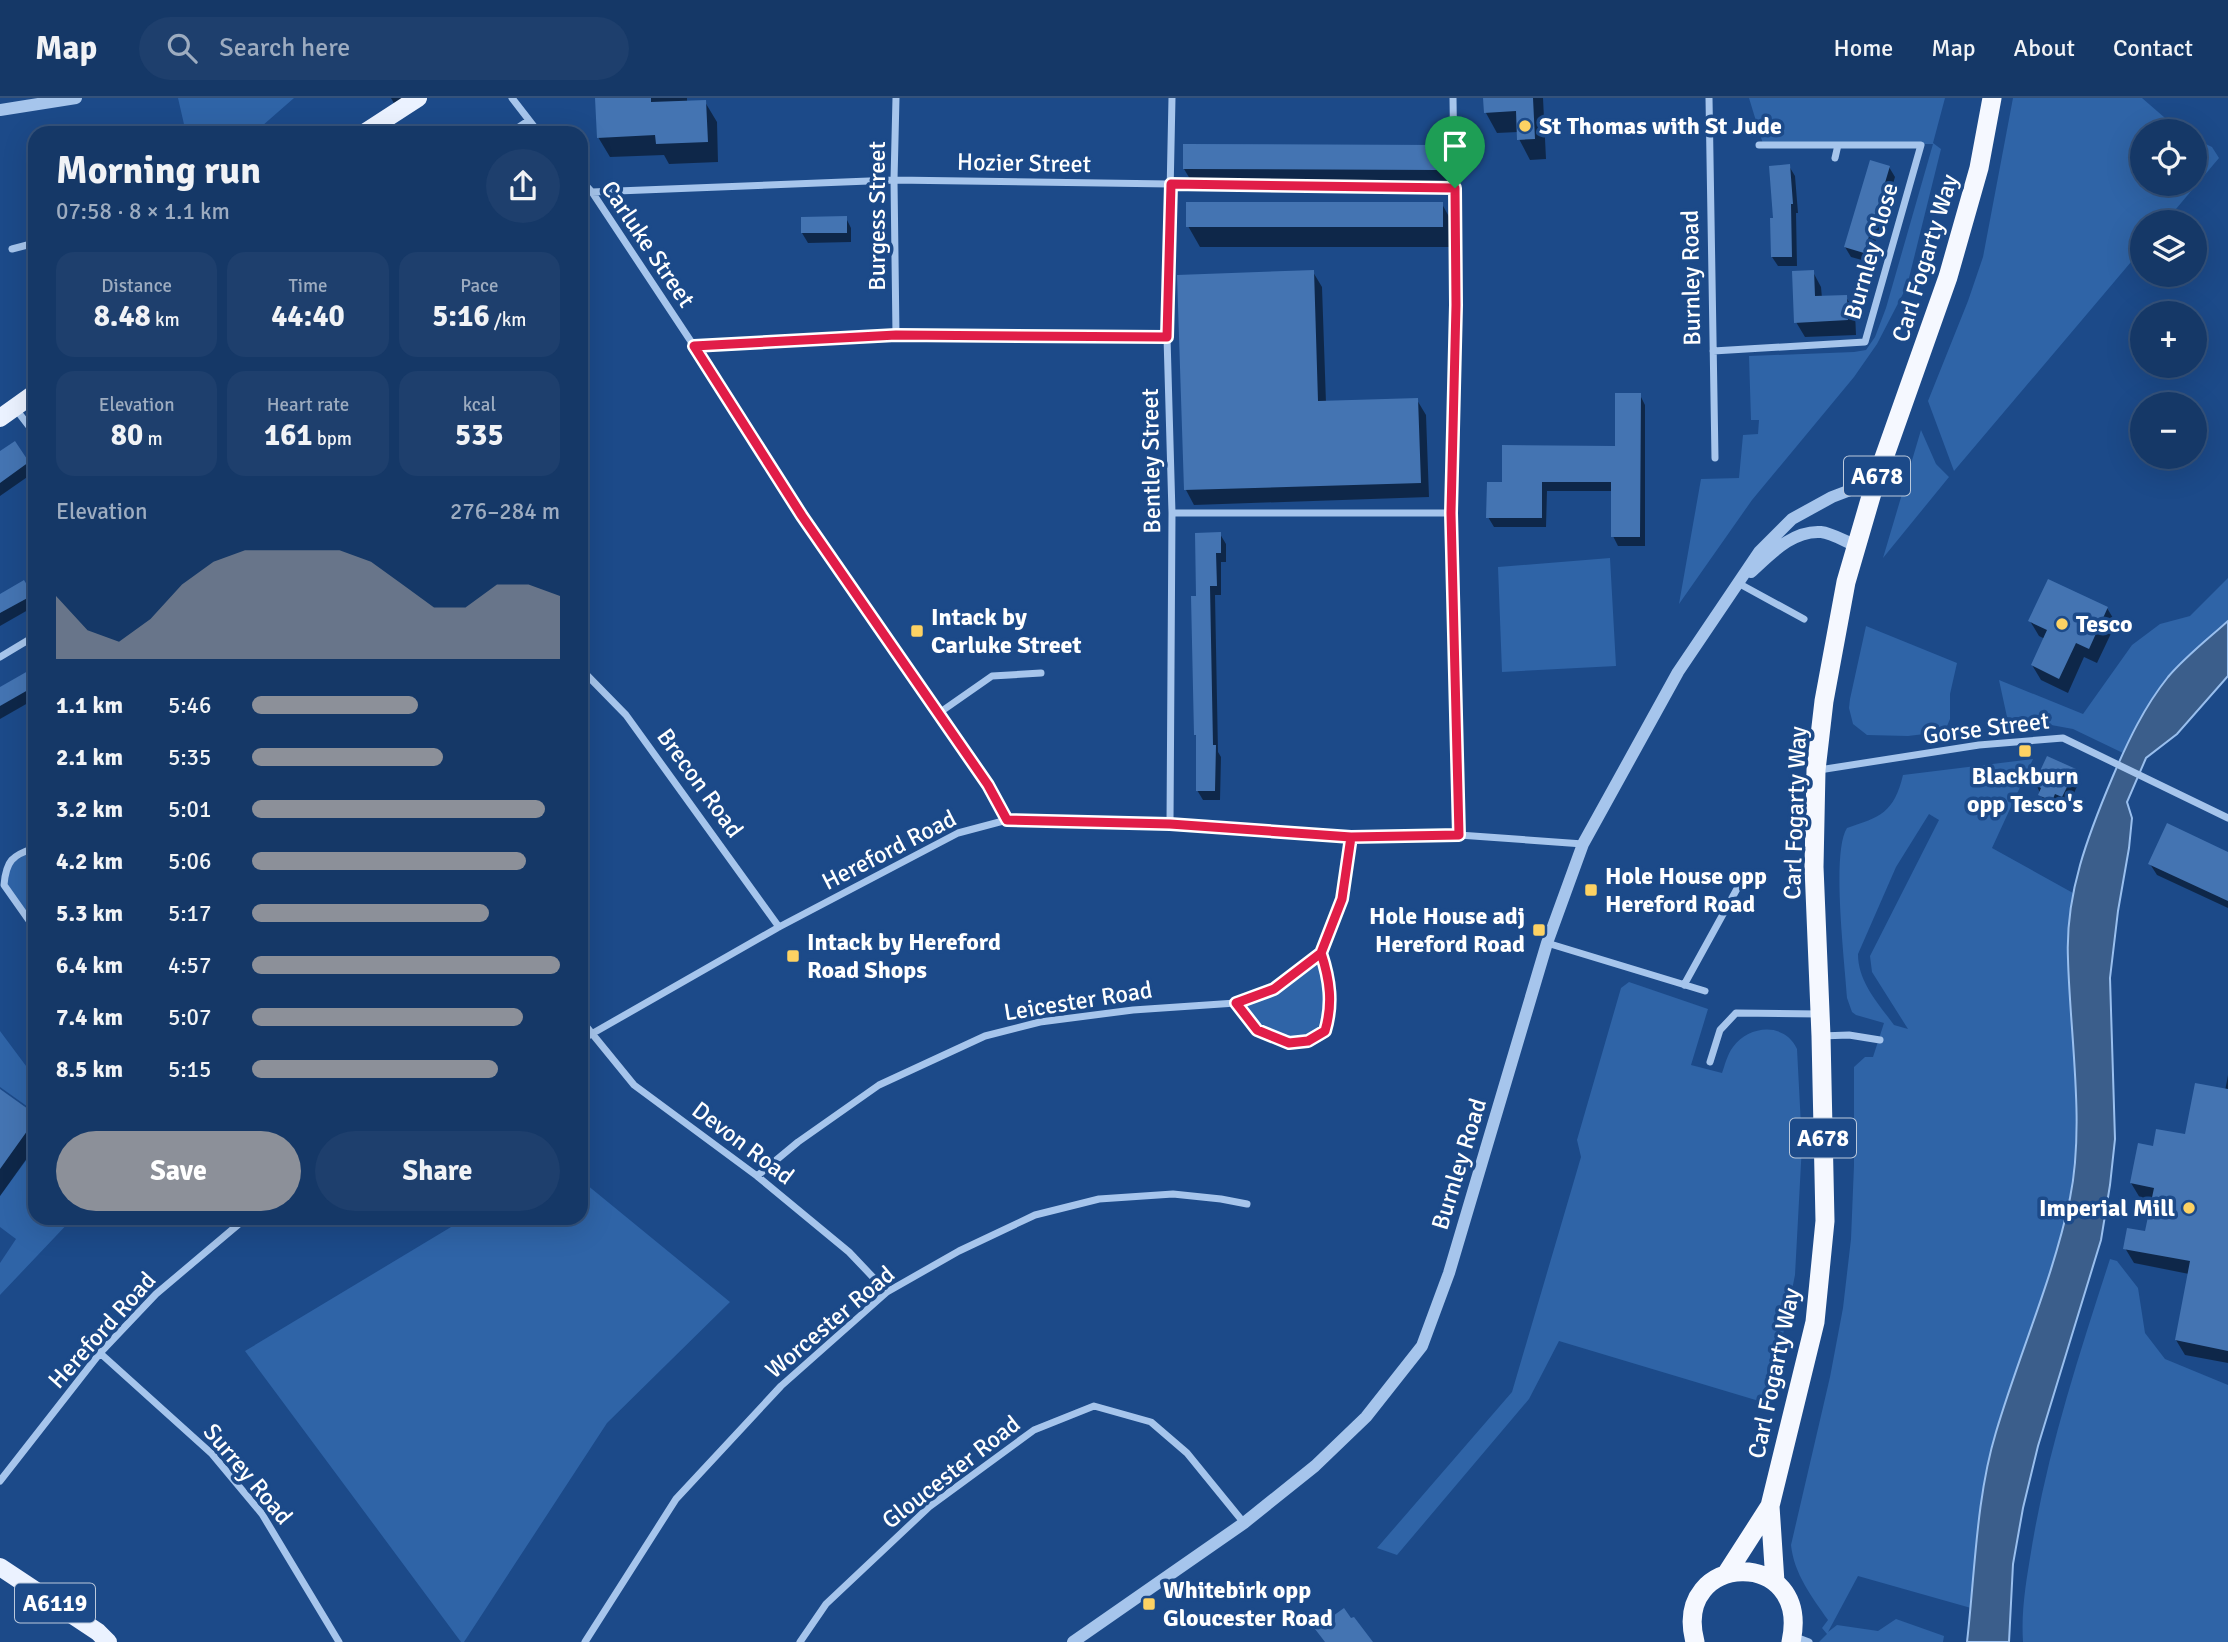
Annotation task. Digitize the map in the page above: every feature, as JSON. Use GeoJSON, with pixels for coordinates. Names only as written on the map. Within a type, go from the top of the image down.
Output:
{"type":"FeatureCollection","features":[{"type":"Feature","properties":{"kind":"highway","name":"A678"},"geometry":{"type":"LineString","coordinates":[[1980,98],[1987,125]]}},
{"type":"Feature","properties":{"kind":"highway","name":"Carl Fogarty Way"},"geometry":{"type":"LineString","coordinates":[[1775,1582],[1770,1506],[1816,1310],[1825,1221],[1814,867],[1816,770],[1824,701],[1846,582],[1874,486],[1948,276],[1979,167],[1992,98]]}},
{"type":"Feature","properties":{"kind":"highway","name":"Carl Fogarty Way"},"geometry":{"type":"LineString","coordinates":[[1727,1573],[1770,1506]]}},
{"type":"Feature","properties":{"kind":"highway"},"geometry":{"type":"LineString","coordinates":[[1727,1573],[1744,1570],[1775,1582]]}},
{"type":"Feature","properties":{"kind":"highway","name":"A678"},"geometry":{"type":"LineString","coordinates":[[1695,1642],[1691,1627],[1693,1610],[1700,1594],[1712,1581],[1727,1573]]}},
{"type":"Feature","properties":{"kind":"highway","name":"A678"},"geometry":{"type":"LineString","coordinates":[[1775,1582],[1786,1594],[1793,1609],[1797,1640]]}},
{"type":"Feature","properties":{"kind":"main road"},"geometry":{"type":"LineString","coordinates":[[376,126],[418,98]]}},
{"type":"Feature","properties":{"kind":"main road"},"geometry":{"type":"LineString","coordinates":[[0,418],[28,398]]}},
{"type":"Feature","properties":{"kind":"main road","name":"A6119"},"geometry":{"type":"LineString","coordinates":[[0,1567],[98,1632],[108,1642]]}},
{"type":"Feature","properties":{"kind":"street"},"geometry":{"type":"LineString","coordinates":[[0,110],[76,98]]}},
{"type":"Feature","properties":{"kind":"street"},"geometry":{"type":"LineString","coordinates":[[512,98],[533,126]]}},
{"type":"Feature","properties":{"kind":"street","name":"Burgess Street"},"geometry":{"type":"LineString","coordinates":[[896,98],[896,335]]}},
{"type":"Feature","properties":{"kind":"street","name":"Bentley Street"},"geometry":{"type":"LineString","coordinates":[[1170,824],[1172,513],[1167,337],[1172,98]]}},
{"type":"Feature","properties":{"kind":"street"},"geometry":{"type":"LineString","coordinates":[[1453,98],[1456,305],[1451,513],[1459,835]]}},
{"type":"Feature","properties":{"kind":"street","name":"Burnley Road"},"geometry":{"type":"LineString","coordinates":[[1709,98],[1715,458]]}},
{"type":"Feature","properties":{"kind":"street"},"geometry":{"type":"LineString","coordinates":[[520,126],[528,121]]}},
{"type":"Feature","properties":{"kind":"street","name":"Burnley Close"},"geometry":{"type":"LineString","coordinates":[[1713,351],[1865,342],[1921,145],[1759,145]]}},
{"type":"Feature","properties":{"kind":"street"},"geometry":{"type":"LineString","coordinates":[[1836,158],[1838,145]]}},
{"type":"Feature","properties":{"kind":"street","name":"Hozier Street"},"geometry":{"type":"LineString","coordinates":[[592,192],[894,180],[1455,188]]}},
{"type":"Feature","properties":{"kind":"street","name":"Carluke Street"},"geometry":{"type":"LineString","coordinates":[[588,188],[694,346],[802,516],[988,785],[1007,820]]}},
{"type":"Feature","properties":{"kind":"street"},"geometry":{"type":"LineString","coordinates":[[12,249],[28,245]]}},
{"type":"Feature","properties":{"kind":"street"},"geometry":{"type":"LineString","coordinates":[[694,346],[896,335],[1167,337]]}},
{"type":"Feature","properties":{"kind":"street"},"geometry":{"type":"LineString","coordinates":[[15,408],[28,425]]}},
{"type":"Feature","properties":{"kind":"street","name":"Burnley Road"},"geometry":{"type":"LineString","coordinates":[[1073,1642],[1244,1523],[1315,1466],[1366,1417],[1422,1346],[1449,1273],[1547,943],[1583,844],[1678,672],[1759,552],[1792,519],[1832,497],[1853,489],[1874,486]]}},
{"type":"Feature","properties":{"kind":"street"},"geometry":{"type":"LineString","coordinates":[[1172,513],[1451,513]]}},
{"type":"Feature","properties":{"kind":"street","name":"Burnley Road"},"geometry":{"type":"LineString","coordinates":[[1738,583],[1777,549],[1802,534],[1822,532],[1857,546]]}},
{"type":"Feature","properties":{"kind":"street"},"geometry":{"type":"LineString","coordinates":[[1738,583],[1804,619]]}},
{"type":"Feature","properties":{"kind":"street"},"geometry":{"type":"LineString","coordinates":[[0,657],[28,640]]}},
{"type":"Feature","properties":{"kind":"street"},"geometry":{"type":"LineString","coordinates":[[939,713],[992,676],[1041,673]]}},
{"type":"Feature","properties":{"kind":"street","name":"Brecon Road"},"geometry":{"type":"LineString","coordinates":[[588,676],[626,715],[779,927]]}},
{"type":"Feature","properties":{"kind":"street","name":"Gorse Street"},"geometry":{"type":"LineString","coordinates":[[1816,770],[1979,745],[2063,738],[2228,818]]}},
{"type":"Feature","properties":{"kind":"street","name":"Hereford Road"},"geometry":{"type":"LineString","coordinates":[[588,1036],[779,927],[958,833],[1007,820],[1170,824],[1351,837],[1459,835],[1583,844]]}},
{"type":"Feature","properties":{"kind":"street"},"geometry":{"type":"LineString","coordinates":[[1236,1003],[1257,1030],[1289,1043],[1308,1041],[1325,1031],[1331,1010],[1326,968],[1321,953],[1342,899],[1351,837]]}},
{"type":"Feature","properties":{"kind":"street"},"geometry":{"type":"LineString","coordinates":[[28,850],[20,853],[6,867],[4,885],[28,919]]}},
{"type":"Feature","properties":{"kind":"street"},"geometry":{"type":"LineString","coordinates":[[1684,985],[1738,887]]}},
{"type":"Feature","properties":{"kind":"street"},"geometry":{"type":"LineString","coordinates":[[1547,943],[1705,991]]}},
{"type":"Feature","properties":{"kind":"street","name":"Leicester Road"},"geometry":{"type":"LineString","coordinates":[[757,1176],[798,1142],[878,1085],[985,1036],[1040,1022],[1133,1010],[1236,1003],[1274,989],[1321,953]]}},
{"type":"Feature","properties":{"kind":"street"},"geometry":{"type":"LineString","coordinates":[[1710,1062],[1720,1030],[1736,1013],[1820,1014]]}},
{"type":"Feature","properties":{"kind":"street","name":"Devon Road"},"geometry":{"type":"LineString","coordinates":[[588,1029],[634,1084],[757,1176],[849,1252],[887,1292]]}},
{"type":"Feature","properties":{"kind":"street"},"geometry":{"type":"LineString","coordinates":[[1821,1036],[1849,1035],[1880,1040]]}},
{"type":"Feature","properties":{"kind":"street","name":"Worcester Road"},"geometry":{"type":"LineString","coordinates":[[585,1642],[676,1499],[781,1386],[887,1292],[959,1251],[1035,1214],[1099,1199],[1173,1194],[1247,1204]]}},
{"type":"Feature","properties":{"kind":"street","name":"Hereford Road"},"geometry":{"type":"LineString","coordinates":[[0,1481],[100,1353],[156,1294],[238,1225]]}},
{"type":"Feature","properties":{"kind":"street","name":"Surrey Road"},"geometry":{"type":"LineString","coordinates":[[100,1353],[212,1454],[262,1514],[339,1642]]}},
{"type":"Feature","properties":{"kind":"street","name":"Gloucester Road"},"geometry":{"type":"LineString","coordinates":[[800,1642],[826,1604],[929,1507],[1034,1430],[1094,1406],[1151,1422],[1187,1453],[1244,1523]]}},
{"type":"Feature","properties":{"kind":"shaded area"},"geometry":{"type":"Polygon","coordinates":[[[178,98],[294,98],[262,126],[184,126],[178,98]]]}},
{"type":"Feature","properties":{"kind":"shaded area"},"geometry":{"type":"Polygon","coordinates":[[[1749,98],[1945,98],[1933,143],[1941,149],[1907,286],[1877,344],[1854,377],[1752,500],[1679,604],[1701,479],[1739,478],[1743,435],[1758,434],[1759,420],[1751,420],[1749,356],[1866,350],[1875,337],[1886,308],[1933,144],[1763,144],[1749,98]]]}},
{"type":"Feature","properties":{"kind":"shaded area"},"geometry":{"type":"Polygon","coordinates":[[[2013,98],[2142,98],[2166,119],[2130,119],[2130,196],[2187,196],[2175,210],[2130,210],[2130,263],[1954,471],[1928,401],[1983,257],[2013,98]]]}},
{"type":"Feature","properties":{"kind":"shaded area"},"geometry":{"type":"Polygon","coordinates":[[[2207,145],[2212,147],[2219,158],[2207,172],[2207,145]]]}},
{"type":"Feature","properties":{"kind":"shaded area"},"geometry":{"type":"Polygon","coordinates":[[[1921,430],[1936,464],[1949,477],[1883,558],[1921,430]]]}},
{"type":"Feature","properties":{"kind":"shaded area"},"geometry":{"type":"Polygon","coordinates":[[[1610,558],[1616,666],[1502,672],[1498,567],[1610,558]]]}},
{"type":"Feature","properties":{"kind":"shaded area"},"geometry":{"type":"Polygon","coordinates":[[[2228,578],[2228,621],[2167,680],[2143,713],[2123,753],[2073,729],[2007,717],[1999,680],[2083,714],[2132,645],[2160,624],[2190,616],[2228,578]]]}},
{"type":"Feature","properties":{"kind":"shaded area"},"geometry":{"type":"Polygon","coordinates":[[[2228,621],[2228,676],[2177,734],[2146,758],[2127,802],[2132,818],[2110,978],[2115,1139],[2101,1240],[2038,1446],[2023,1508],[2013,1564],[2009,1642],[1967,1642],[1980,1509],[1989,1457],[2063,1228],[2074,1170],[2076,1110],[2068,935],[2074,888],[2095,820],[2144,712],[2175,669],[2228,621]]]}},
{"type":"Feature","properties":{"kind":"shaded area"},"geometry":{"type":"Polygon","coordinates":[[[1866,626],[1957,663],[1950,694],[1950,719],[1941,732],[1908,736],[1867,735],[1853,724],[1850,699],[1866,626]]]}},
{"type":"Feature","properties":{"kind":"shaded area"},"geometry":{"type":"Polygon","coordinates":[[[2033,759],[1992,848],[2073,893],[2069,968],[2075,1082],[2074,1157],[2070,1195],[2056,1256],[2004,1404],[1990,1455],[1979,1520],[1971,1608],[1858,1576],[1828,1632],[1837,1625],[1878,1631],[1896,1619],[1944,1636],[1943,1642],[1819,1642],[1827,1634],[1822,1628],[1828,1620],[1800,1575],[1791,1545],[1843,1308],[1851,1239],[1854,1067],[1865,1057],[1873,1057],[1884,1023],[1856,1015],[1852,1012],[1847,998],[1840,909],[1840,860],[1842,841],[1847,828],[1884,812],[1895,798],[1903,775],[2033,759]],[[1929,814],[1896,867],[1858,954],[1861,974],[1876,1000],[1894,1025],[1908,1029],[1872,972],[1870,956],[1939,820],[1929,814]]]}},
{"type":"Feature","properties":{"kind":"shaded area"},"geometry":{"type":"Polygon","coordinates":[[[28,853],[28,919],[4,885],[6,867],[28,853]]]}},
{"type":"Feature","properties":{"kind":"shaded area"},"geometry":{"type":"Polygon","coordinates":[[[1321,953],[1331,1007],[1325,1031],[1312,1039],[1289,1043],[1257,1030],[1236,1003],[1274,988],[1321,953]]]}},
{"type":"Feature","properties":{"kind":"shaded area"},"geometry":{"type":"Polygon","coordinates":[[[1629,982],[1708,1009],[1691,1065],[1722,1073],[1733,1047],[1748,1034],[1757,1031],[1784,1034],[1797,1049],[1802,1145],[1795,1275],[1769,1404],[1559,1341],[1529,1399],[1397,1555],[1377,1548],[1512,1392],[1581,1157],[1577,1140],[1621,988],[1629,982]]]}},
{"type":"Feature","properties":{"kind":"shaded area"},"geometry":{"type":"Polygon","coordinates":[[[0,1031],[28,1069],[28,1107],[0,1087],[0,1031]]]}},
{"type":"Feature","properties":{"kind":"shaded area"},"geometry":{"type":"Polygon","coordinates":[[[28,1158],[28,1225],[66,1225],[0,1295],[0,1263],[16,1239],[0,1227],[0,1196],[28,1158]]]}},
{"type":"Feature","properties":{"kind":"shaded area"},"geometry":{"type":"Polygon","coordinates":[[[588,1186],[730,1302],[607,1423],[464,1642],[461,1642],[245,1351],[454,1225],[588,1225],[588,1186]]]}},
{"type":"Feature","properties":{"kind":"shaded area"},"geometry":{"type":"Polygon","coordinates":[[[2110,1259],[2117,1261],[2138,1288],[2145,1333],[2165,1359],[2228,1385],[2228,1642],[2023,1642],[2026,1585],[2046,1478],[2110,1259]]]}},
{"type":"Feature","properties":{"kind":"building"},"geometry":{"type":"Polygon","coordinates":[[[595,98],[651,98],[651,102],[706,100],[708,142],[656,144],[655,135],[597,138],[595,98]]]}},
{"type":"Feature","properties":{"kind":"building","name":"St Thomas with St Jude"},"geometry":{"type":"Polygon","coordinates":[[[1483,98],[1533,98],[1535,139],[1517,140],[1516,111],[1484,113],[1483,98]]]}},
{"type":"Feature","properties":{"kind":"building"},"geometry":{"type":"Polygon","coordinates":[[[1183,144],[1439,145],[1439,170],[1183,169],[1183,144]]]}},
{"type":"Feature","properties":{"kind":"building"},"geometry":{"type":"Polygon","coordinates":[[[1870,160],[1890,166],[1864,253],[1844,247],[1870,160]]]}},
{"type":"Feature","properties":{"kind":"building"},"geometry":{"type":"Polygon","coordinates":[[[1790,164],[1793,204],[1792,257],[1771,257],[1770,218],[1773,218],[1769,166],[1790,164]]]}},
{"type":"Feature","properties":{"kind":"building"},"geometry":{"type":"Polygon","coordinates":[[[1186,202],[1443,202],[1443,227],[1186,227],[1186,202]]]}},
{"type":"Feature","properties":{"kind":"building"},"geometry":{"type":"Polygon","coordinates":[[[847,216],[847,233],[801,233],[801,217],[847,216]]]}},
{"type":"Feature","properties":{"kind":"building"},"geometry":{"type":"Polygon","coordinates":[[[1314,270],[1318,401],[1418,398],[1421,483],[1184,490],[1177,275],[1314,270]]]}},
{"type":"Feature","properties":{"kind":"building"},"geometry":{"type":"Polygon","coordinates":[[[1814,270],[1815,296],[1847,295],[1848,320],[1794,323],[1792,271],[1814,270]]]}},
{"type":"Feature","properties":{"kind":"building"},"geometry":{"type":"Polygon","coordinates":[[[1615,393],[1641,393],[1640,537],[1611,537],[1611,482],[1542,482],[1542,518],[1486,518],[1487,482],[1502,482],[1502,445],[1615,446],[1615,393]]]}},
{"type":"Feature","properties":{"kind":"building"},"geometry":{"type":"Polygon","coordinates":[[[15,441],[28,463],[0,483],[0,451],[15,441]]]}},
{"type":"Feature","properties":{"kind":"building"},"geometry":{"type":"Polygon","coordinates":[[[1221,532],[1221,553],[1216,553],[1217,586],[1210,586],[1213,745],[1216,745],[1215,791],[1196,791],[1191,596],[1196,596],[1195,533],[1221,532]]]}},
{"type":"Feature","properties":{"kind":"building"},"geometry":{"type":"Polygon","coordinates":[[[2048,579],[2108,607],[2089,649],[2076,643],[2059,679],[2031,665],[2047,630],[2028,621],[2048,579]]]}},
{"type":"Feature","properties":{"kind":"building"},"geometry":{"type":"Polygon","coordinates":[[[24,580],[28,587],[28,598],[0,613],[0,594],[24,580]]]}},
{"type":"Feature","properties":{"kind":"building"},"geometry":{"type":"Polygon","coordinates":[[[28,671],[28,690],[0,706],[0,687],[28,671]]]}},
{"type":"Feature","properties":{"kind":"building"},"geometry":{"type":"Polygon","coordinates":[[[2047,756],[2076,769],[2062,797],[2055,794],[2052,801],[2038,795],[2041,788],[2034,784],[2047,756]]]}},
{"type":"Feature","properties":{"kind":"building"},"geometry":{"type":"Polygon","coordinates":[[[2167,823],[2228,852],[2228,901],[2148,864],[2167,823]]]}},
{"type":"Feature","properties":{"kind":"building","name":"Imperial Mill"},"geometry":{"type":"Polygon","coordinates":[[[2195,1083],[2228,1089],[2228,1351],[2175,1340],[2190,1261],[2123,1249],[2127,1228],[2145,1231],[2154,1188],[2130,1183],[2138,1143],[2153,1146],[2156,1129],[2185,1134],[2195,1083]]]}},
{"type":"Feature","properties":{"kind":"building"},"geometry":{"type":"Polygon","coordinates":[[[0,1089],[28,1109],[28,1130],[0,1169],[0,1089]]]}},
{"type":"Feature","properties":{"kind":"building"},"geometry":{"type":"Polygon","coordinates":[[[1344,1608],[1373,1642],[1325,1642],[1315,1629],[1344,1608]]]}},
{"type":"Feature","properties":{"kind":"place","name":"St Thomas with St Jude"},"geometry":{"type":"Point","coordinates":[1525,126]}},
{"type":"Feature","properties":{"kind":"place","name":"Tesco"},"geometry":{"type":"Point","coordinates":[2062,624]}},
{"type":"Feature","properties":{"kind":"place","name":"Intack by Carluke Street"},"geometry":{"type":"Point","coordinates":[917,631]}},
{"type":"Feature","properties":{"kind":"place","name":"Blackburn opp Tesco's"},"geometry":{"type":"Point","coordinates":[2025,751]}},
{"type":"Feature","properties":{"kind":"place","name":"Hole House opp Hereford Road"},"geometry":{"type":"Point","coordinates":[1591,890]}},
{"type":"Feature","properties":{"kind":"place","name":"Hole House adj Hereford Road"},"geometry":{"type":"Point","coordinates":[1539,930]}},
{"type":"Feature","properties":{"kind":"place","name":"Intack by Hereford Road Shops"},"geometry":{"type":"Point","coordinates":[793,956]}},
{"type":"Feature","properties":{"kind":"place","name":"Imperial Mill"},"geometry":{"type":"Point","coordinates":[2189,1208]}},
{"type":"Feature","properties":{"kind":"place","name":"Whitebirk opp Gloucester Road"},"geometry":{"type":"Point","coordinates":[1149,1604]}},
{"type":"Feature","properties":{"kind":"route"},"geometry":{"type":"LineString","coordinates":[[1455,188],[1171,184],[1167,337],[896,335],[694,346],[802,516],[988,785],[1007,820],[1170,824],[1351,837],[1342,899],[1321,953],[1326,968],[1331,1010],[1325,1031],[1308,1041],[1289,1043],[1257,1030],[1236,1003],[1274,989],[1321,953],[1342,899],[1351,837],[1459,835],[1451,513],[1456,305],[1455,188]]}}]}
